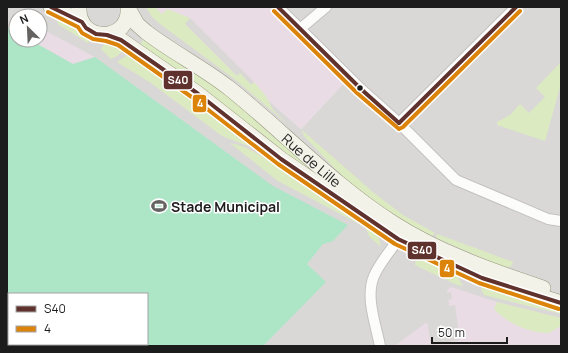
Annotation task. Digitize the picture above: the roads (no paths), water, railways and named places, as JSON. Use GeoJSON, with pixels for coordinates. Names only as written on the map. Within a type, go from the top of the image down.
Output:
{"type":"FeatureCollection","features":[{"type":"Feature","properties":{"kind":"main road"},"geometry":{"type":"LineString","coordinates":[[51,7],[82,22]]}},
{"type":"Feature","properties":{"kind":"main road"},"geometry":{"type":"LineString","coordinates":[[79,7],[82,22]]}},
{"type":"Feature","properties":{"kind":"main road"},"geometry":{"type":"LineString","coordinates":[[107,35],[118,31],[124,25],[129,9]]}},
{"type":"Feature","properties":{"kind":"main road","name":"Rue de Lille"},"geometry":{"type":"LineString","coordinates":[[129,9],[138,24],[146,32],[228,88],[338,183],[374,210],[401,235],[446,250],[501,273],[561,294]]}},
{"type":"Feature","properties":{"kind":"main road","name":"Rue de Lille"},"geometry":{"type":"LineString","coordinates":[[82,22],[91,31],[121,40],[197,93],[281,159],[450,265],[494,283],[561,303]]}},
{"type":"Feature","properties":{"kind":"street"},"geometry":{"type":"LineString","coordinates":[[278,7],[456,180],[548,218],[561,221]]}},
{"type":"Feature","properties":{"kind":"street"},"geometry":{"type":"LineString","coordinates":[[300,29],[326,7]]}},
{"type":"Feature","properties":{"kind":"street"},"geometry":{"type":"LineString","coordinates":[[399,123],[516,7]]}},
{"type":"Feature","properties":{"kind":"street"},"geometry":{"type":"LineString","coordinates":[[380,346],[371,301],[372,284],[377,270],[401,235]]}},
{"type":"Feature","properties":{"kind":"place","name":"Stade Municipal"},"geometry":{"type":"Point","coordinates":[159,206]}}]}
